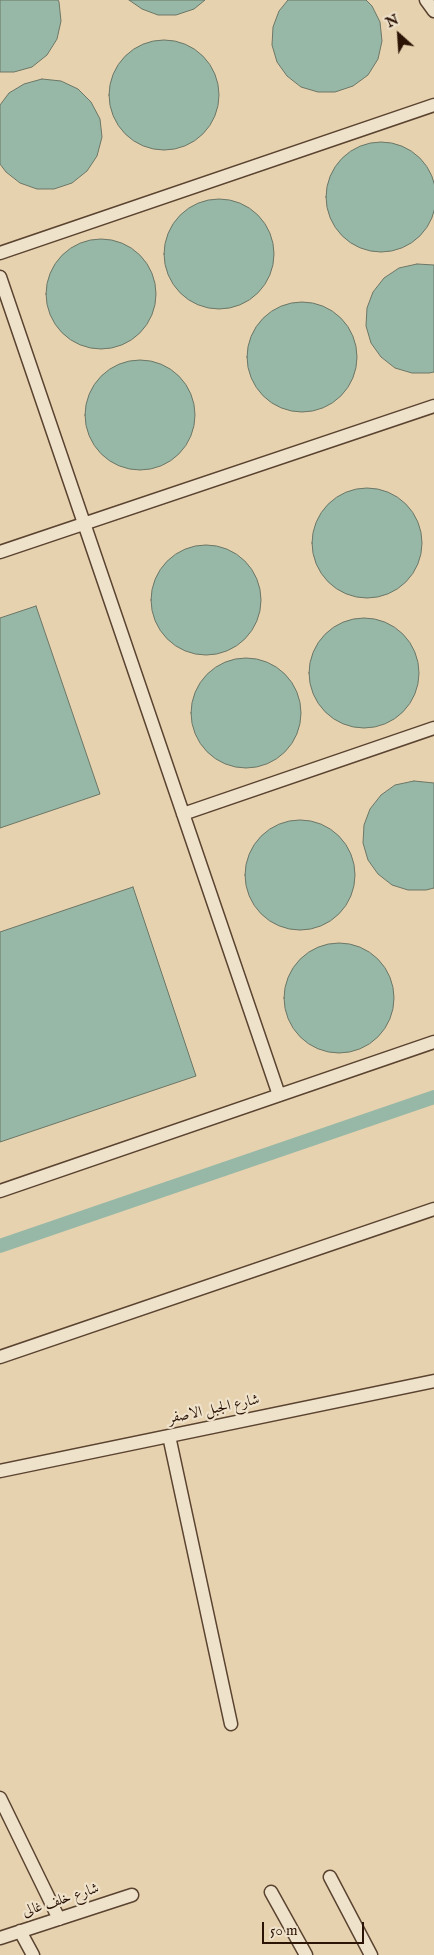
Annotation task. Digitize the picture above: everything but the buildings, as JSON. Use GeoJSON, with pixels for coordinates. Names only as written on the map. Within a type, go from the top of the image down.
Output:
{"type":"FeatureCollection","features":[{"type":"Feature","properties":{"kind":"street"},"geometry":{"type":"LineString","coordinates":[[426,0],[434,11]]}},
{"type":"Feature","properties":{"kind":"street"},"geometry":{"type":"LineString","coordinates":[[0,253],[434,105]]}},
{"type":"Feature","properties":{"kind":"street"},"geometry":{"type":"LineString","coordinates":[[0,277],[279,1095]]}},
{"type":"Feature","properties":{"kind":"street"},"geometry":{"type":"LineString","coordinates":[[0,552],[434,406]]}},
{"type":"Feature","properties":{"kind":"street"},"geometry":{"type":"LineString","coordinates":[[183,814],[434,728]]}},
{"type":"Feature","properties":{"kind":"street"},"geometry":{"type":"LineString","coordinates":[[0,1191],[434,1042]]}},
{"type":"Feature","properties":{"kind":"street"},"geometry":{"type":"LineString","coordinates":[[0,1357],[434,1209]]}},
{"type":"Feature","properties":{"kind":"street","name":"شارع الجبل الاصفر"},"geometry":{"type":"LineString","coordinates":[[0,1471],[434,1381]]}},
{"type":"Feature","properties":{"kind":"street"},"geometry":{"type":"LineString","coordinates":[[169,1436],[231,1724]]}},
{"type":"Feature","properties":{"kind":"street"},"geometry":{"type":"LineString","coordinates":[[0,1798],[59,1919]]}},
{"type":"Feature","properties":{"kind":"street"},"geometry":{"type":"LineString","coordinates":[[330,1877],[371,1955]]}},
{"type":"Feature","properties":{"kind":"street"},"geometry":{"type":"LineString","coordinates":[[271,1892],[306,1955]]}},
{"type":"Feature","properties":{"kind":"street","name":"شارع خلف غالى"},"geometry":{"type":"LineString","coordinates":[[0,1938],[132,1895]]}},
{"type":"Feature","properties":{"kind":"street"},"geometry":{"type":"LineString","coordinates":[[20,1931],[33,1955]]}},
{"type":"Feature","properties":{"kind":"shaded area"},"geometry":{"type":"Polygon","coordinates":[[[0,0],[58,0],[59,2],[61,21],[57,39],[47,55],[32,67],[14,72],[0,72],[0,0]]]}},
{"type":"Feature","properties":{"kind":"shaded area"},"geometry":{"type":"Polygon","coordinates":[[[129,0],[205,0],[194,9],[176,15],[158,15],[142,9],[129,0]]]}},
{"type":"Feature","properties":{"kind":"shaded area"},"geometry":{"type":"Polygon","coordinates":[[[288,0],[366,0],[372,6],[380,22],[382,41],[378,59],[368,75],[353,86],[335,92],[318,92],[301,87],[287,76],[277,62],[272,45],[273,27],[279,11],[288,0]]]}},
{"type":"Feature","properties":{"kind":"shaded area"},"geometry":{"type":"Polygon","coordinates":[[[164,40],[185,44],[203,56],[215,74],[219,95],[215,116],[203,134],[185,146],[164,150],[143,146],[125,134],[113,116],[109,95],[113,74],[125,56],[143,44],[164,40]]]}},
{"type":"Feature","properties":{"kind":"shaded area"},"geometry":{"type":"Polygon","coordinates":[[[42,79],[61,81],[78,89],[91,102],[100,119],[102,137],[97,156],[87,171],[72,183],[54,189],[37,189],[20,183],[6,172],[0,164],[0,105],[9,93],[24,84],[42,79]]]}},
{"type":"Feature","properties":{"kind":"shaded area"},"geometry":{"type":"Polygon","coordinates":[[[381,142],[392,143],[402,147],[420,158],[431,176],[435,186],[435,208],[431,218],[420,236],[402,247],[392,251],[381,252],[370,251],[360,247],[342,236],[331,218],[327,208],[326,197],[327,186],[331,176],[342,158],[360,147],[370,143],[381,142]]]}},
{"type":"Feature","properties":{"kind":"shaded area"},"geometry":{"type":"Polygon","coordinates":[[[219,199],[240,203],[258,215],[270,233],[274,254],[270,275],[258,293],[240,305],[219,309],[198,305],[180,293],[168,275],[164,254],[168,233],[180,215],[198,203],[219,199]]]}},
{"type":"Feature","properties":{"kind":"shaded area"},"geometry":{"type":"Polygon","coordinates":[[[101,239],[122,243],[140,255],[152,273],[156,294],[152,315],[140,333],[122,345],[101,349],[80,345],[62,333],[50,315],[46,294],[50,273],[62,255],[80,243],[101,239]]]}},
{"type":"Feature","properties":{"kind":"shaded area"},"geometry":{"type":"Polygon","coordinates":[[[417,264],[434,265],[434,372],[429,373],[412,373],[395,368],[381,357],[371,343],[366,326],[367,308],[373,292],[384,278],[399,268],[417,264]]]}},
{"type":"Feature","properties":{"kind":"shaded area"},"geometry":{"type":"Polygon","coordinates":[[[302,302],[323,306],[341,318],[353,336],[357,357],[353,378],[341,396],[323,408],[302,412],[281,408],[263,396],[251,378],[247,357],[251,336],[263,318],[281,306],[302,302]]]}},
{"type":"Feature","properties":{"kind":"shaded area"},"geometry":{"type":"Polygon","coordinates":[[[140,360],[161,364],[179,376],[191,394],[195,415],[191,436],[179,454],[161,466],[140,470],[119,466],[101,454],[89,436],[85,415],[89,394],[101,376],[119,364],[140,360]]]}},
{"type":"Feature","properties":{"kind":"shaded area"},"geometry":{"type":"Polygon","coordinates":[[[367,488],[388,492],[406,504],[418,522],[422,543],[418,564],[406,582],[388,594],[367,598],[346,594],[328,582],[316,564],[312,543],[316,522],[328,504],[346,492],[367,488]]]}},
{"type":"Feature","properties":{"kind":"shaded area"},"geometry":{"type":"Polygon","coordinates":[[[206,545],[227,549],[245,561],[257,579],[261,600],[257,621],[245,639],[227,651],[206,655],[185,651],[167,639],[155,621],[151,600],[155,579],[167,561],[185,549],[206,545]]]}},
{"type":"Feature","properties":{"kind":"shaded area"},"geometry":{"type":"Polygon","coordinates":[[[36,606],[100,794],[0,828],[0,618],[36,606]]]}},
{"type":"Feature","properties":{"kind":"shaded area"},"geometry":{"type":"Polygon","coordinates":[[[364,618],[385,622],[403,634],[415,652],[419,673],[415,694],[403,712],[385,724],[364,728],[343,724],[325,712],[313,694],[309,673],[313,652],[325,634],[343,622],[364,618]]]}},
{"type":"Feature","properties":{"kind":"shaded area"},"geometry":{"type":"Polygon","coordinates":[[[246,658],[267,662],[285,674],[297,692],[301,713],[297,734],[285,752],[267,764],[246,768],[225,764],[207,752],[195,734],[191,713],[195,692],[207,674],[225,662],[246,658]]]}},
{"type":"Feature","properties":{"kind":"shaded area"},"geometry":{"type":"Polygon","coordinates":[[[414,781],[434,783],[434,888],[426,890],[408,890],[392,885],[378,874],[368,860],[363,843],[364,825],[370,809],[381,795],[395,785],[414,781]]]}},
{"type":"Feature","properties":{"kind":"shaded area"},"geometry":{"type":"Polygon","coordinates":[[[300,820],[321,824],[339,836],[351,854],[355,875],[351,896],[339,914],[321,926],[300,930],[279,926],[261,914],[249,896],[245,875],[249,854],[261,836],[279,824],[300,820]]]}},
{"type":"Feature","properties":{"kind":"shaded area"},"geometry":{"type":"Polygon","coordinates":[[[133,887],[196,1076],[0,1142],[0,932],[133,887]]]}},
{"type":"Feature","properties":{"kind":"shaded area"},"geometry":{"type":"Polygon","coordinates":[[[339,943],[360,947],[378,959],[390,977],[394,998],[390,1019],[378,1037],[360,1049],[339,1053],[318,1049],[300,1037],[288,1019],[284,998],[288,977],[300,959],[318,947],[339,943]]]}},
{"type":"Feature","properties":{"kind":"waterway"},"geometry":{"type":"LineString","coordinates":[[0,1246],[434,1097]]}}]}
